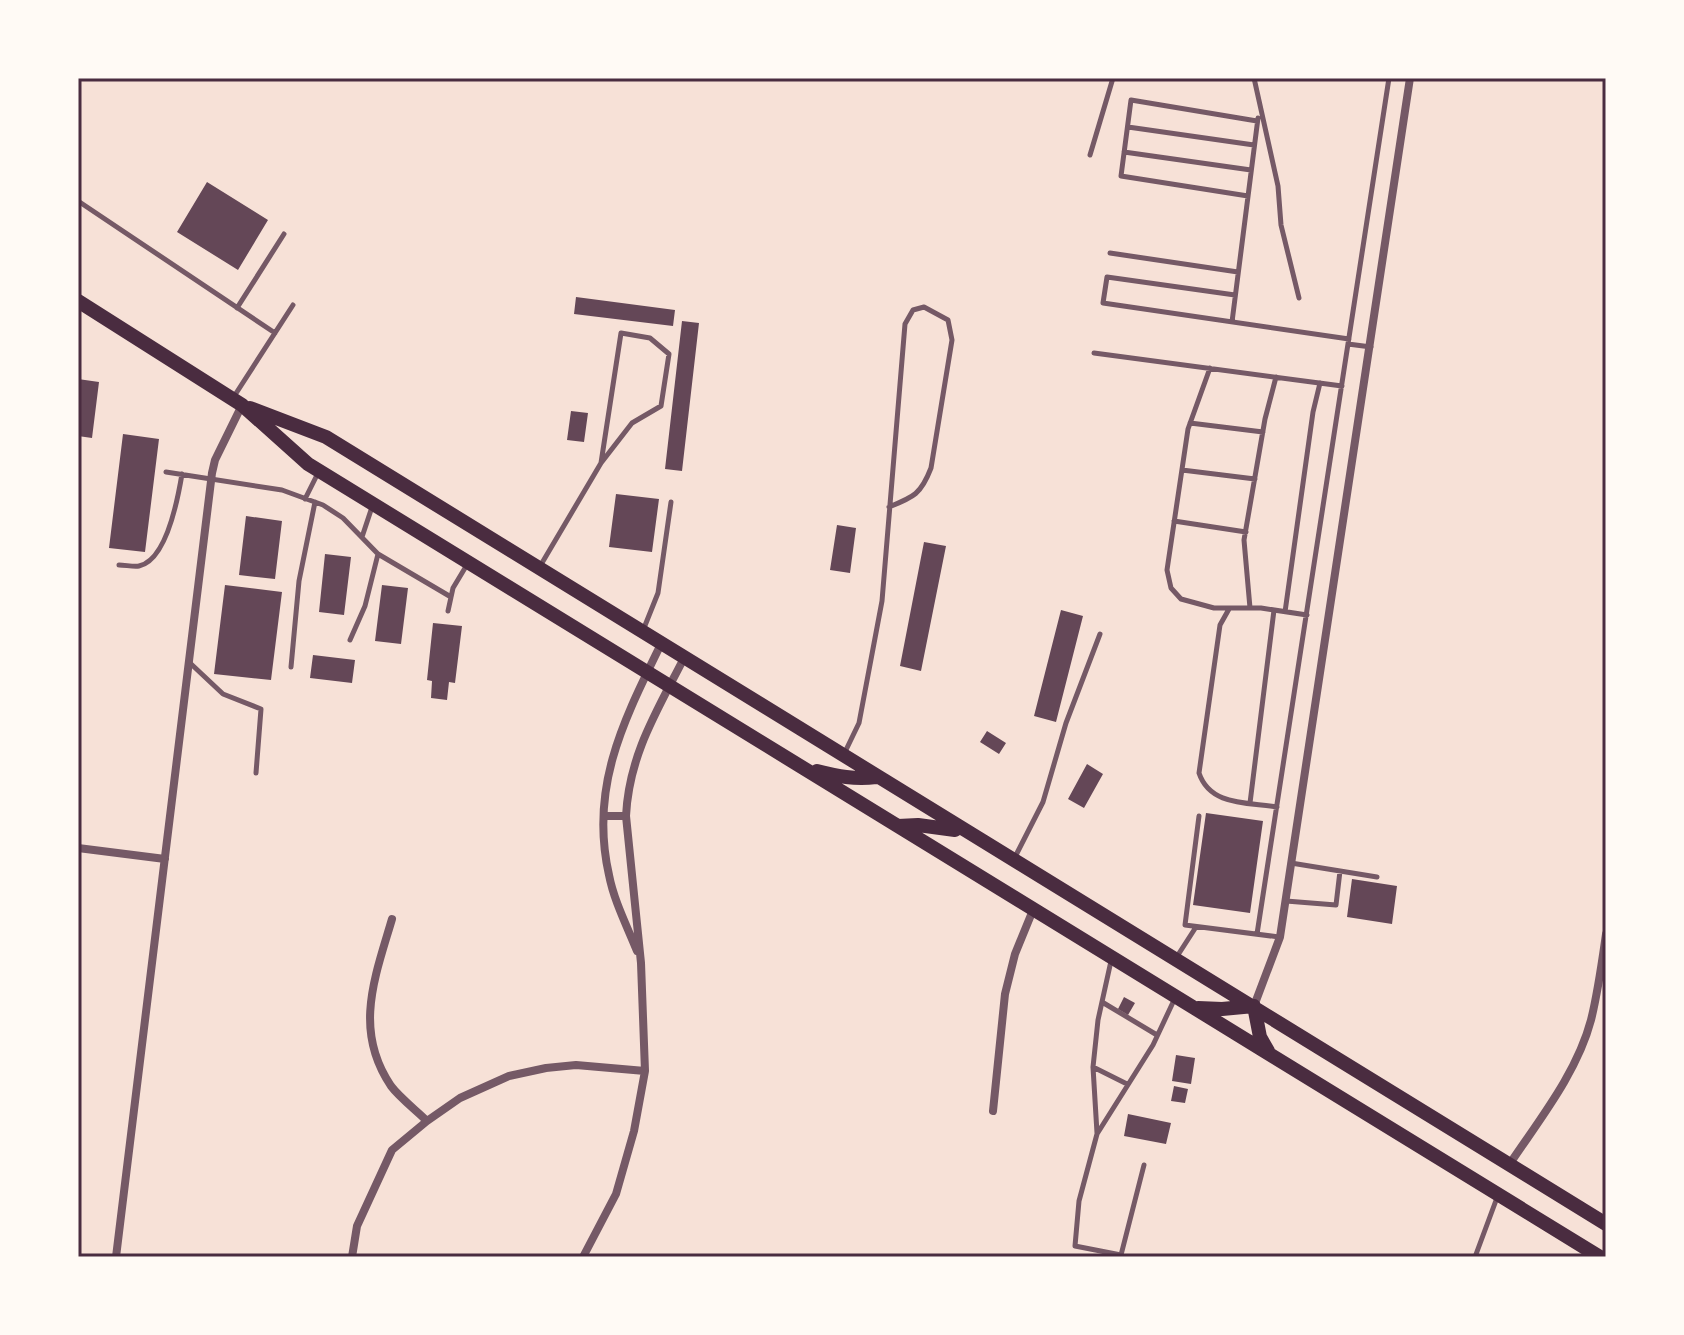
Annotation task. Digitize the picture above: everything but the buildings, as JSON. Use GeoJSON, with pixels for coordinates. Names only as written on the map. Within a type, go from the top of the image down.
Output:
{"type":"FeatureCollection","features":[{"type":"Feature","properties":{"kind":"main road"},"geometry":{"type":"LineString","coordinates":[[78,301],[237,402],[308,464],[1600,1257]]}},
{"type":"Feature","properties":{"kind":"main road"},"geometry":{"type":"LineString","coordinates":[[237,402],[326,437],[1605,1222]]}},
{"type":"Feature","properties":{"kind":"main road"},"geometry":{"type":"LineString","coordinates":[[801,767],[840,777],[876,777]]}},
{"type":"Feature","properties":{"kind":"main road"},"geometry":{"type":"LineString","coordinates":[[898,826],[943,827],[971,834]]}},
{"type":"Feature","properties":{"kind":"main road"},"geometry":{"type":"LineString","coordinates":[[1194,1007],[1222,1009],[1254,1006]]}},
{"type":"Feature","properties":{"kind":"main road"},"geometry":{"type":"LineString","coordinates":[[1254,1006],[1260,1037],[1269,1053]]}},
{"type":"Feature","properties":{"kind":"street"},"geometry":{"type":"LineString","coordinates":[[1254,1006],[1280,937],[1410,78]]}},
{"type":"Feature","properties":{"kind":"street"},"geometry":{"type":"LineString","coordinates":[[116,1257],[211,477],[237,402]]}},
{"type":"Feature","properties":{"kind":"street"},"geometry":{"type":"LineString","coordinates":[[641,963],[609,876],[604,816],[609,768],[619,734],[661,644]]}},
{"type":"Feature","properties":{"kind":"street"},"geometry":{"type":"LineString","coordinates":[[583,1257],[616,1194],[634,1131],[645,1071],[641,963],[626,816],[632,768],[640,745],[684,658]]}},
{"type":"Feature","properties":{"kind":"street"},"geometry":{"type":"LineString","coordinates":[[604,816],[626,816]]}},
{"type":"Feature","properties":{"kind":"street"},"geometry":{"type":"LineString","coordinates":[[78,848],[165,859]]}},
{"type":"Feature","properties":{"kind":"street"},"geometry":{"type":"LineString","coordinates":[[993,1111],[1005,994],[1015,954],[1033,910]]}},
{"type":"Feature","properties":{"kind":"street"},"geometry":{"type":"LineString","coordinates":[[392,919],[371,991],[370,1040],[392,1086],[427,1121]]}},
{"type":"Feature","properties":{"kind":"street"},"geometry":{"type":"LineString","coordinates":[[1509,1165],[1562,1086],[1581,1047],[1591,1020],[1606,934]]}},
{"type":"Feature","properties":{"kind":"street"},"geometry":{"type":"LineString","coordinates":[[352,1257],[357,1226],[392,1150],[460,1098],[509,1076],[546,1068],[576,1065],[645,1071]]}},
{"type":"Feature","properties":{"kind":"lane"},"geometry":{"type":"LineString","coordinates":[[1090,155],[1113,78]]}},
{"type":"Feature","properties":{"kind":"lane"},"geometry":{"type":"LineString","coordinates":[[1254,78],[1278,186],[1281,225],[1299,298]]}},
{"type":"Feature","properties":{"kind":"lane"},"geometry":{"type":"LineString","coordinates":[[1257,934],[1389,78]]}},
{"type":"Feature","properties":{"kind":"lane"},"geometry":{"type":"LineString","coordinates":[[1248,196],[1121,176],[1131,100],[1257,121]]}},
{"type":"Feature","properties":{"kind":"lane"},"geometry":{"type":"LineString","coordinates":[[1232,322],[1259,109]]}},
{"type":"Feature","properties":{"kind":"lane"},"geometry":{"type":"LineString","coordinates":[[1128,127],[1254,145]]}},
{"type":"Feature","properties":{"kind":"lane"},"geometry":{"type":"LineString","coordinates":[[1124,152],[1251,170]]}},
{"type":"Feature","properties":{"kind":"lane"},"geometry":{"type":"LineString","coordinates":[[78,201],[275,333]]}},
{"type":"Feature","properties":{"kind":"lane"},"geometry":{"type":"LineString","coordinates":[[237,308],[284,234]]}},
{"type":"Feature","properties":{"kind":"lane"},"geometry":{"type":"LineString","coordinates":[[1110,253],[1238,272]]}},
{"type":"Feature","properties":{"kind":"lane"},"geometry":{"type":"LineString","coordinates":[[1235,295],[1107,277],[1103,303],[1371,347]]}},
{"type":"Feature","properties":{"kind":"lane"},"geometry":{"type":"LineString","coordinates":[[237,402],[293,305]]}},
{"type":"Feature","properties":{"kind":"lane"},"geometry":{"type":"LineString","coordinates":[[843,756],[859,723],[879,616],[905,324],[913,310],[924,307],[948,320],[952,340],[931,468],[925,485],[915,496],[889,507]]}},
{"type":"Feature","properties":{"kind":"lane"},"geometry":{"type":"LineString","coordinates":[[539,569],[601,463],[632,423],[661,406],[669,354],[650,338],[621,333],[601,463]]}},
{"type":"Feature","properties":{"kind":"lane"},"geometry":{"type":"LineString","coordinates":[[1094,353],[1342,386]]}},
{"type":"Feature","properties":{"kind":"lane"},"geometry":{"type":"LineString","coordinates":[[1210,368],[1190,423],[1167,570],[1171,588],[1181,599],[1214,608],[1250,608],[1307,615]]}},
{"type":"Feature","properties":{"kind":"lane"},"geometry":{"type":"LineString","coordinates":[[1250,608],[1245,568],[1246,532],[1276,377]]}},
{"type":"Feature","properties":{"kind":"lane"},"geometry":{"type":"LineString","coordinates":[[1285,612],[1313,412],[1320,383]]}},
{"type":"Feature","properties":{"kind":"lane"},"geometry":{"type":"LineString","coordinates":[[1190,423],[1263,432]]}},
{"type":"Feature","properties":{"kind":"lane"},"geometry":{"type":"LineString","coordinates":[[1182,470],[1255,479]]}},
{"type":"Feature","properties":{"kind":"lane"},"geometry":{"type":"LineString","coordinates":[[305,499],[320,471]]}},
{"type":"Feature","properties":{"kind":"lane"},"geometry":{"type":"LineString","coordinates":[[166,472],[282,490],[315,502],[343,518],[378,554],[451,597]]}},
{"type":"Feature","properties":{"kind":"lane"},"geometry":{"type":"LineString","coordinates":[[119,565],[140,566],[150,560],[160,547],[175,510],[182,474]]}},
{"type":"Feature","properties":{"kind":"lane"},"geometry":{"type":"LineString","coordinates":[[291,667],[299,581],[315,502]]}},
{"type":"Feature","properties":{"kind":"lane"},"geometry":{"type":"LineString","coordinates":[[642,633],[658,593],[671,502]]}},
{"type":"Feature","properties":{"kind":"lane"},"geometry":{"type":"LineString","coordinates":[[362,537],[373,504]]}},
{"type":"Feature","properties":{"kind":"lane"},"geometry":{"type":"LineString","coordinates":[[1174,521],[1246,532]]}},
{"type":"Feature","properties":{"kind":"lane"},"geometry":{"type":"LineString","coordinates":[[350,640],[365,606],[378,554]]}},
{"type":"Feature","properties":{"kind":"lane"},"geometry":{"type":"LineString","coordinates":[[448,611],[451,597],[469,562]]}},
{"type":"Feature","properties":{"kind":"lane"},"geometry":{"type":"LineString","coordinates":[[1229,609],[1220,625],[1199,773],[1203,786],[1220,798],[1277,807]]}},
{"type":"Feature","properties":{"kind":"lane"},"geometry":{"type":"LineString","coordinates":[[1250,803],[1274,610]]}},
{"type":"Feature","properties":{"kind":"lane"},"geometry":{"type":"LineString","coordinates":[[1013,860],[1043,802],[1066,723],[1100,634]]}},
{"type":"Feature","properties":{"kind":"lane"},"geometry":{"type":"LineString","coordinates":[[189,662],[223,694],[261,709],[256,773]]}},
{"type":"Feature","properties":{"kind":"lane"},"geometry":{"type":"LineString","coordinates":[[1199,816],[1185,925],[1280,937]]}},
{"type":"Feature","properties":{"kind":"lane"},"geometry":{"type":"LineString","coordinates":[[1291,863],[1377,877]]}},
{"type":"Feature","properties":{"kind":"lane"},"geometry":{"type":"LineString","coordinates":[[1285,901],[1336,905],[1340,871]]}},
{"type":"Feature","properties":{"kind":"lane"},"geometry":{"type":"LineString","coordinates":[[1176,959],[1196,927]]}},
{"type":"Feature","properties":{"kind":"lane"},"geometry":{"type":"LineString","coordinates":[[1097,1134],[1093,1067],[1112,958]]}},
{"type":"Feature","properties":{"kind":"lane"},"geometry":{"type":"LineString","coordinates":[[1144,1165],[1121,1255],[1075,1246],[1079,1201],[1097,1134],[1157,1035],[1175,996]]}},
{"type":"Feature","properties":{"kind":"lane"},"geometry":{"type":"LineString","coordinates":[[1102,1002],[1157,1035]]}},
{"type":"Feature","properties":{"kind":"lane"},"geometry":{"type":"LineString","coordinates":[[1093,1067],[1127,1084]]}},
{"type":"Feature","properties":{"kind":"lane"},"geometry":{"type":"LineString","coordinates":[[1483,1257],[1476,1255],[1499,1195]]}}]}
